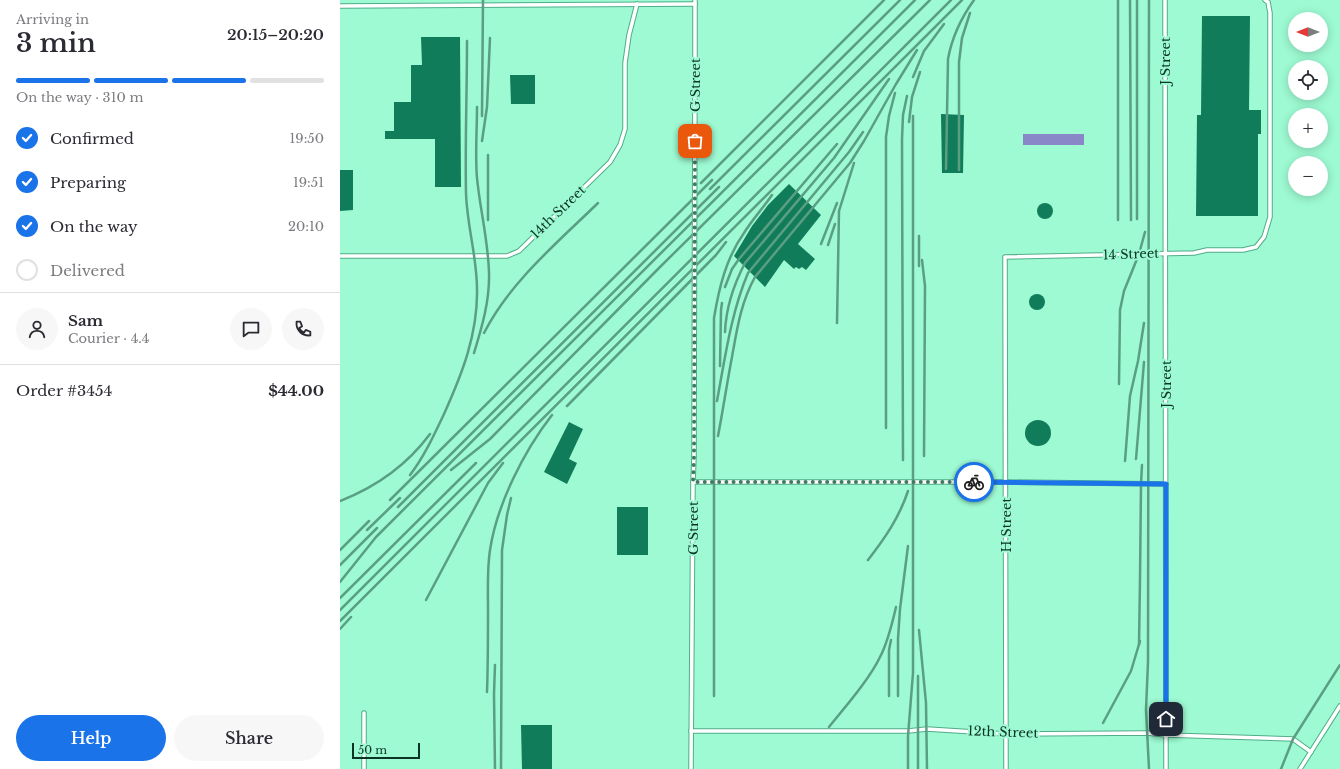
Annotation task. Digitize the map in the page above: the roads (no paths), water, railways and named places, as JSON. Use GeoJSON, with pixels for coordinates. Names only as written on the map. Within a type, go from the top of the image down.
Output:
{"type":"FeatureCollection","features":[{"type":"Feature","properties":{"kind":"lane","name":"J Street"},"geometry":{"type":"LineString","coordinates":[[1165,0],[1166,769]]}},
{"type":"Feature","properties":{"kind":"lane","name":"14 Street"},"geometry":{"type":"LineString","coordinates":[[1005,258],[1194,253],[1207,250],[1243,250],[1256,247],[1264,237],[1270,217],[1270,13],[1268,2],[1265,0]]}},
{"type":"Feature","properties":{"kind":"lane"},"geometry":{"type":"LineString","coordinates":[[340,6],[637,4],[695,2]]}},
{"type":"Feature","properties":{"kind":"lane","name":"G Street"},"geometry":{"type":"LineString","coordinates":[[691,769],[694,457],[695,2]]}},
{"type":"Feature","properties":{"kind":"lane","name":"14th Street"},"geometry":{"type":"LineString","coordinates":[[340,256],[508,256],[519,251],[610,162],[620,145],[625,129],[625,63],[629,35],[637,4]]}},
{"type":"Feature","properties":{"kind":"lane","name":"H Street"},"geometry":{"type":"LineString","coordinates":[[1005,258],[1006,769]]}},
{"type":"Feature","properties":{"kind":"lane"},"geometry":{"type":"LineString","coordinates":[[693,482],[1006,482],[1166,484]]}},
{"type":"Feature","properties":{"kind":"lane"},"geometry":{"type":"LineString","coordinates":[[1300,769],[1340,706]]}},
{"type":"Feature","properties":{"kind":"lane"},"geometry":{"type":"LineString","coordinates":[[364,714],[364,769]]}},
{"type":"Feature","properties":{"kind":"lane","name":"12th Street"},"geometry":{"type":"LineString","coordinates":[[691,731],[901,731],[927,729],[1006,734],[1147,732],[1293,739],[1310,752]]}},
{"type":"Feature","properties":{"kind":"railway"},"geometry":{"type":"LineString","coordinates":[[482,116],[483,0]]}},
{"type":"Feature","properties":{"kind":"railway"},"geometry":{"type":"LineString","coordinates":[[701,183],[884,0]]}},
{"type":"Feature","properties":{"kind":"railway"},"geometry":{"type":"LineString","coordinates":[[710,189],[900,0]]}},
{"type":"Feature","properties":{"kind":"railway"},"geometry":{"type":"LineString","coordinates":[[340,582],[376,537],[915,0]]}},
{"type":"Feature","properties":{"kind":"railway"},"geometry":{"type":"LineString","coordinates":[[451,470],[490,439],[660,267],[930,0]]}},
{"type":"Feature","properties":{"kind":"railway"},"geometry":{"type":"LineString","coordinates":[[340,610],[951,0]]}},
{"type":"Feature","properties":{"kind":"railway"},"geometry":{"type":"LineString","coordinates":[[340,621],[962,0]]}},
{"type":"Feature","properties":{"kind":"railway"},"geometry":{"type":"LineString","coordinates":[[946,169],[948,59],[958,28],[974,0]]}},
{"type":"Feature","properties":{"kind":"railway"},"geometry":{"type":"LineString","coordinates":[[1118,0],[1118,220]]}},
{"type":"Feature","properties":{"kind":"railway"},"geometry":{"type":"LineString","coordinates":[[1130,0],[1131,220]]}},
{"type":"Feature","properties":{"kind":"railway"},"geometry":{"type":"LineString","coordinates":[[1137,0],[1137,219]]}},
{"type":"Feature","properties":{"kind":"railway"},"geometry":{"type":"LineString","coordinates":[[1149,0],[1148,662],[1146,710],[1149,769]]}},
{"type":"Feature","properties":{"kind":"railway"},"geometry":{"type":"LineString","coordinates":[[959,170],[959,62],[962,38],[970,13]]}},
{"type":"Feature","properties":{"kind":"railway"},"geometry":{"type":"LineString","coordinates":[[913,77],[924,51],[944,24]]}},
{"type":"Feature","properties":{"kind":"railway"},"geometry":{"type":"LineString","coordinates":[[482,141],[487,107],[490,38]]}},
{"type":"Feature","properties":{"kind":"railway"},"geometry":{"type":"LineString","coordinates":[[410,475],[420,461],[451,399],[468,353],[475,322],[477,306],[477,277],[466,193],[467,41]]}},
{"type":"Feature","properties":{"kind":"railway"},"geometry":{"type":"LineString","coordinates":[[718,436],[740,316],[750,286],[755,277],[850,163],[917,50]]}},
{"type":"Feature","properties":{"kind":"railway"},"geometry":{"type":"LineString","coordinates":[[909,122],[912,97],[920,72]]}},
{"type":"Feature","properties":{"kind":"railway"},"geometry":{"type":"LineString","coordinates":[[725,332],[731,296],[745,263],[834,158],[889,79]]}},
{"type":"Feature","properties":{"kind":"railway"},"geometry":{"type":"LineString","coordinates":[[886,428],[886,137],[889,116],[895,93]]}},
{"type":"Feature","properties":{"kind":"railway"},"geometry":{"type":"LineString","coordinates":[[903,460],[902,139],[903,115],[907,96]]}},
{"type":"Feature","properties":{"kind":"railway"},"geometry":{"type":"LineString","coordinates":[[474,353],[485,313],[489,282],[487,248],[477,178],[477,107]]}},
{"type":"Feature","properties":{"kind":"railway"},"geometry":{"type":"LineString","coordinates":[[908,769],[908,736],[913,673],[913,116]]}},
{"type":"Feature","properties":{"kind":"railway"},"geometry":{"type":"LineString","coordinates":[[717,401],[733,320],[748,273],[849,152],[863,132]]}},
{"type":"Feature","properties":{"kind":"railway"},"geometry":{"type":"LineString","coordinates":[[725,287],[732,269],[739,259],[837,144]]}},
{"type":"Feature","properties":{"kind":"railway"},"geometry":{"type":"LineString","coordinates":[[488,155],[488,220]]}},
{"type":"Feature","properties":{"kind":"railway"},"geometry":{"type":"LineString","coordinates":[[837,323],[839,211],[854,163]]}},
{"type":"Feature","properties":{"kind":"railway"},"geometry":{"type":"LineString","coordinates":[[390,500],[712,180]]}},
{"type":"Feature","properties":{"kind":"railway"},"geometry":{"type":"LineString","coordinates":[[398,507],[719,187]]}},
{"type":"Feature","properties":{"kind":"railway"},"geometry":{"type":"LineString","coordinates":[[714,696],[714,318],[724,274],[732,253],[747,228],[772,195]]}},
{"type":"Feature","properties":{"kind":"railway"},"geometry":{"type":"LineString","coordinates":[[484,333],[507,297],[535,264],[598,203]]}},
{"type":"Feature","properties":{"kind":"railway"},"geometry":{"type":"LineString","coordinates":[[821,244],[837,203]]}},
{"type":"Feature","properties":{"kind":"railway"},"geometry":{"type":"LineString","coordinates":[[828,245],[835,224]]}},
{"type":"Feature","properties":{"kind":"railway"},"geometry":{"type":"LineString","coordinates":[[1119,384],[1120,310],[1124,291],[1139,254],[1145,232]]}},
{"type":"Feature","properties":{"kind":"railway"},"geometry":{"type":"LineString","coordinates":[[919,236],[919,266]]}},
{"type":"Feature","properties":{"kind":"railway"},"geometry":{"type":"LineString","coordinates":[[567,406],[716,255],[726,242]]}},
{"type":"Feature","properties":{"kind":"railway"},"geometry":{"type":"LineString","coordinates":[[922,260],[925,286],[924,456]]}},
{"type":"Feature","properties":{"kind":"railway"},"geometry":{"type":"LineString","coordinates":[[720,366],[722,303]]}},
{"type":"Feature","properties":{"kind":"railway"},"geometry":{"type":"LineString","coordinates":[[1125,461],[1130,396],[1138,361],[1144,323]]}},
{"type":"Feature","properties":{"kind":"railway"},"geometry":{"type":"LineString","coordinates":[[1136,459],[1144,362]]}},
{"type":"Feature","properties":{"kind":"railway"},"geometry":{"type":"LineString","coordinates":[[487,692],[488,572],[490,550],[494,532],[505,497],[513,479],[531,445],[552,415]]}},
{"type":"Feature","properties":{"kind":"railway"},"geometry":{"type":"LineString","coordinates":[[340,501],[366,489],[390,474],[411,456],[430,434]]}},
{"type":"Feature","properties":{"kind":"railway"},"geometry":{"type":"LineString","coordinates":[[340,598],[476,463]]}},
{"type":"Feature","properties":{"kind":"railway"},"geometry":{"type":"LineString","coordinates":[[426,600],[488,483],[503,463]]}},
{"type":"Feature","properties":{"kind":"railway"},"geometry":{"type":"LineString","coordinates":[[1139,645],[1142,465]]}},
{"type":"Feature","properties":{"kind":"railway"},"geometry":{"type":"LineString","coordinates":[[868,560],[891,527],[908,491]]}},
{"type":"Feature","properties":{"kind":"railway"},"geometry":{"type":"LineString","coordinates":[[367,530],[400,498]]}},
{"type":"Feature","properties":{"kind":"railway"},"geometry":{"type":"LineString","coordinates":[[501,769],[502,550],[511,498]]}},
{"type":"Feature","properties":{"kind":"railway"},"geometry":{"type":"LineString","coordinates":[[340,550],[369,521]]}},
{"type":"Feature","properties":{"kind":"railway"},"geometry":{"type":"LineString","coordinates":[[340,565],[377,528]]}},
{"type":"Feature","properties":{"kind":"railway"},"geometry":{"type":"LineString","coordinates":[[898,696],[898,639],[900,609],[908,546]]}},
{"type":"Feature","properties":{"kind":"railway"},"geometry":{"type":"LineString","coordinates":[[829,727],[870,675],[888,639],[896,607]]}},
{"type":"Feature","properties":{"kind":"railway"},"geometry":{"type":"LineString","coordinates":[[340,629],[351,617]]}},
{"type":"Feature","properties":{"kind":"railway"},"geometry":{"type":"LineString","coordinates":[[919,630],[926,703],[927,769]]}},
{"type":"Feature","properties":{"kind":"railway"},"geometry":{"type":"LineString","coordinates":[[889,696],[889,650],[891,640]]}},
{"type":"Feature","properties":{"kind":"railway"},"geometry":{"type":"LineString","coordinates":[[1103,723],[1131,671],[1140,641]]}},
{"type":"Feature","properties":{"kind":"railway"},"geometry":{"type":"LineString","coordinates":[[495,665],[495,769]]}},
{"type":"Feature","properties":{"kind":"railway"},"geometry":{"type":"LineString","coordinates":[[1281,769],[1293,739],[1340,665]]}},
{"type":"Feature","properties":{"kind":"railway"},"geometry":{"type":"LineString","coordinates":[[918,676],[918,769]]}}]}
